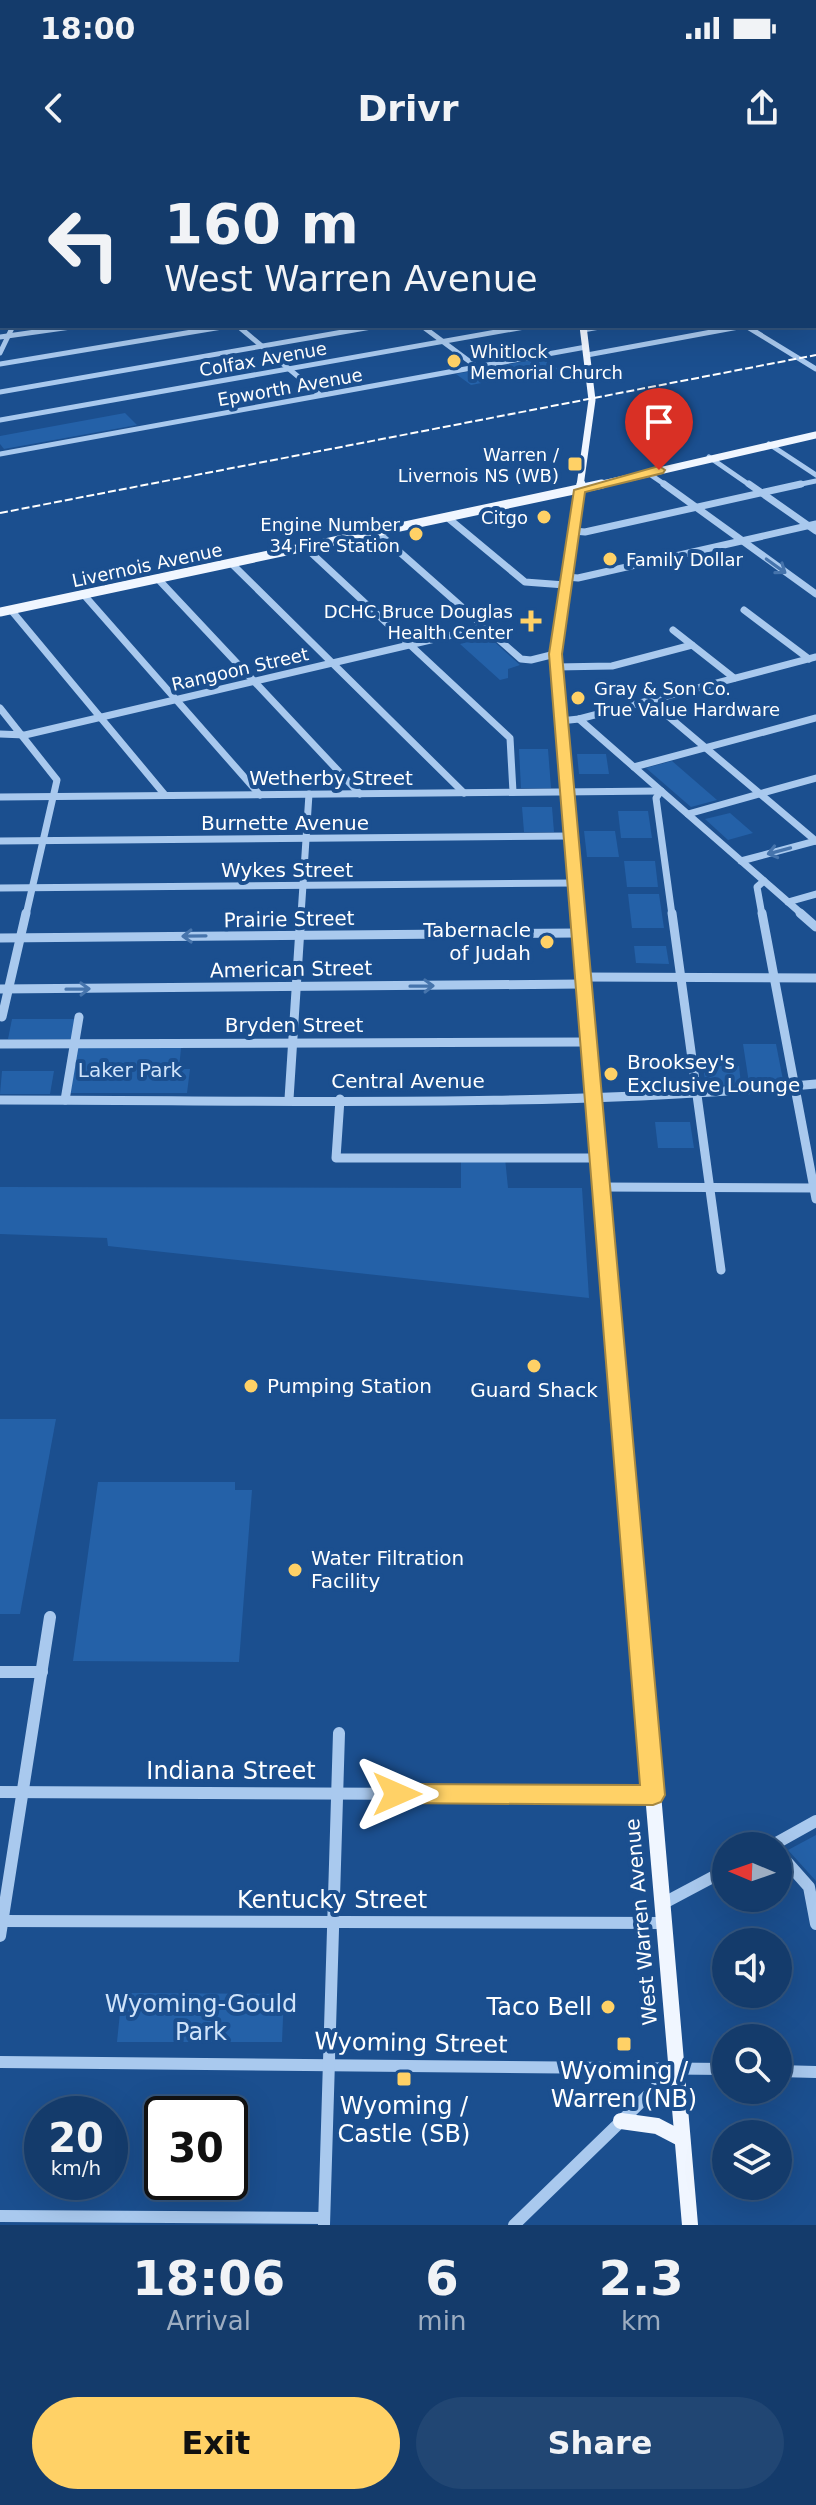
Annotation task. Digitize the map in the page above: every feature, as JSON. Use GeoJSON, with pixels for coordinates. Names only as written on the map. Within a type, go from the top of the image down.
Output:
{"type":"FeatureCollection","features":[{"type":"Feature","properties":{"kind":"main road","name":"West Warren Avenue"},"geometry":{"type":"LineString","coordinates":[[583,328],[592,400],[555,654],[690,2225]]}},
{"type":"Feature","properties":{"kind":"main road","name":"Livernois Avenue"},"geometry":{"type":"LineString","coordinates":[[0,612],[580,490],[709,457],[816,435]]}},
{"type":"Feature","properties":{"kind":"main road"},"geometry":{"type":"LineString","coordinates":[[621,2121],[657,2126],[682,2139]]}},
{"type":"Feature","properties":{"kind":"street"},"geometry":{"type":"LineString","coordinates":[[0,353],[12,328]]}},
{"type":"Feature","properties":{"kind":"street"},"geometry":{"type":"LineString","coordinates":[[0,337],[66,328]]}},
{"type":"Feature","properties":{"kind":"street"},"geometry":{"type":"LineString","coordinates":[[0,364],[216,328]]}},
{"type":"Feature","properties":{"kind":"street"},"geometry":{"type":"LineString","coordinates":[[240,328],[320,395]]}},
{"type":"Feature","properties":{"kind":"street"},"geometry":{"type":"LineString","coordinates":[[0,392],[366,328]]}},
{"type":"Feature","properties":{"kind":"street"},"geometry":{"type":"LineString","coordinates":[[425,328],[477,367]]}},
{"type":"Feature","properties":{"kind":"street","name":"Colfax Avenue"},"geometry":{"type":"LineString","coordinates":[[0,420],[518,328]]}},
{"type":"Feature","properties":{"kind":"street","name":"Epworth Avenue"},"geometry":{"type":"LineString","coordinates":[[0,454],[477,367],[732,328]]}},
{"type":"Feature","properties":{"kind":"street"},"geometry":{"type":"LineString","coordinates":[[748,328],[816,369]]}},
{"type":"Feature","properties":{"kind":"street"},"geometry":{"type":"LineString","coordinates":[[769,444],[816,478]]}},
{"type":"Feature","properties":{"kind":"street"},"geometry":{"type":"LineString","coordinates":[[709,457],[812,525],[816,531]]}},
{"type":"Feature","properties":{"kind":"street"},"geometry":{"type":"LineString","coordinates":[[648,473],[816,594]]}},
{"type":"Feature","properties":{"kind":"street"},"geometry":{"type":"LineString","coordinates":[[574,531],[585,532],[695,508],[816,478]]}},
{"type":"Feature","properties":{"kind":"street"},"geometry":{"type":"LineString","coordinates":[[448,518],[526,583],[566,581],[812,525]]}},
{"type":"Feature","properties":{"kind":"street"},"geometry":{"type":"LineString","coordinates":[[378,533],[521,659],[531,660],[555,654]]}},
{"type":"Feature","properties":{"kind":"street"},"geometry":{"type":"LineString","coordinates":[[306,548],[510,738],[513,792]]}},
{"type":"Feature","properties":{"kind":"street"},"geometry":{"type":"LineString","coordinates":[[232,564],[464,793]]}},
{"type":"Feature","properties":{"kind":"street"},"geometry":{"type":"LineString","coordinates":[[158,579],[360,794]]}},
{"type":"Feature","properties":{"kind":"street"},"geometry":{"type":"LineString","coordinates":[[84,595],[260,795]]}},
{"type":"Feature","properties":{"kind":"street"},"geometry":{"type":"LineString","coordinates":[[11,610],[165,795]]}},
{"type":"Feature","properties":{"kind":"street"},"geometry":{"type":"LineString","coordinates":[[744,610],[812,658]]}},
{"type":"Feature","properties":{"kind":"street","name":"Rangoon Street"},"geometry":{"type":"LineString","coordinates":[[0,734],[22,735],[100,718],[486,627]]}},
{"type":"Feature","properties":{"kind":"street"},"geometry":{"type":"LineString","coordinates":[[673,630],[734,678]]}},
{"type":"Feature","properties":{"kind":"street"},"geometry":{"type":"LineString","coordinates":[[556,667],[612,666],[692,645]]}},
{"type":"Feature","properties":{"kind":"street"},"geometry":{"type":"LineString","coordinates":[[560,721],[579,719],[812,658]]}},
{"type":"Feature","properties":{"kind":"street"},"geometry":{"type":"LineString","coordinates":[[649,700],[816,841]]}},
{"type":"Feature","properties":{"kind":"street"},"geometry":{"type":"LineString","coordinates":[[0,708],[57,780],[20,938],[4,989],[2,1017]]}},
{"type":"Feature","properties":{"kind":"street"},"geometry":{"type":"LineString","coordinates":[[634,767],[816,718]]}},
{"type":"Feature","properties":{"kind":"street"},"geometry":{"type":"LineString","coordinates":[[579,719],[816,927]]}},
{"type":"Feature","properties":{"kind":"street"},"geometry":{"type":"LineString","coordinates":[[688,814],[816,778]]}},
{"type":"Feature","properties":{"kind":"street"},"geometry":{"type":"LineString","coordinates":[[661,791],[656,798],[721,1270]]}},
{"type":"Feature","properties":{"kind":"street","name":"Wetherby Street"},"geometry":{"type":"LineString","coordinates":[[0,797],[661,791]]}},
{"type":"Feature","properties":{"kind":"street"},"geometry":{"type":"LineString","coordinates":[[289,1099],[309,794]]}},
{"type":"Feature","properties":{"kind":"street","name":"Burnette Avenue"},"geometry":{"type":"LineString","coordinates":[[0,841],[570,836]]}},
{"type":"Feature","properties":{"kind":"street"},"geometry":{"type":"LineString","coordinates":[[741,861],[816,841]]}},
{"type":"Feature","properties":{"kind":"street"},"geometry":{"type":"LineString","coordinates":[[764,881],[757,887],[816,1199]]}},
{"type":"Feature","properties":{"kind":"street","name":"Wykes Street"},"geometry":{"type":"LineString","coordinates":[[0,888],[574,883]]}},
{"type":"Feature","properties":{"kind":"street"},"geometry":{"type":"LineString","coordinates":[[788,902],[816,894]]}},
{"type":"Feature","properties":{"kind":"street","name":"Prairie Street"},"geometry":{"type":"LineString","coordinates":[[0,938],[578,933]]}},
{"type":"Feature","properties":{"kind":"street","name":"American Street"},"geometry":{"type":"LineString","coordinates":[[4,989],[816,978]]}},
{"type":"Feature","properties":{"kind":"street"},"geometry":{"type":"LineString","coordinates":[[65,1100],[79,1017]]}},
{"type":"Feature","properties":{"kind":"street","name":"Bryden Street"},"geometry":{"type":"LineString","coordinates":[[0,1044],[588,1042]]}},
{"type":"Feature","properties":{"kind":"street","name":"Central Avenue"},"geometry":{"type":"LineString","coordinates":[[0,1100],[592,1098],[697,1095],[816,1084]]}},
{"type":"Feature","properties":{"kind":"street"},"geometry":{"type":"LineString","coordinates":[[340,1099],[336,1158],[598,1158]]}},
{"type":"Feature","properties":{"kind":"street"},"geometry":{"type":"LineString","coordinates":[[600,1187],[815,1188]]}},
{"type":"Feature","properties":{"kind":"street"},"geometry":{"type":"LineString","coordinates":[[0,1936],[50,1617]]}},
{"type":"Feature","properties":{"kind":"street"},"geometry":{"type":"LineString","coordinates":[[0,1672],[42,1672]]}},
{"type":"Feature","properties":{"kind":"street"},"geometry":{"type":"LineString","coordinates":[[0,2216],[324,2221],[339,1733]]}},
{"type":"Feature","properties":{"kind":"street","name":"Indiana Street"},"geometry":{"type":"LineString","coordinates":[[0,1792],[653,1795]]}},
{"type":"Feature","properties":{"kind":"street"},"geometry":{"type":"LineString","coordinates":[[792,1835],[816,1821]]}},
{"type":"Feature","properties":{"kind":"street"},"geometry":{"type":"LineString","coordinates":[[792,1868],[809,1887],[816,1924]]}},
{"type":"Feature","properties":{"kind":"street"},"geometry":{"type":"LineString","coordinates":[[662,1904],[712,1877]]}},
{"type":"Feature","properties":{"kind":"street","name":"Kentucky Street"},"geometry":{"type":"LineString","coordinates":[[1,1921],[663,1923]]}},
{"type":"Feature","properties":{"kind":"street","name":"Wyoming Street"},"geometry":{"type":"LineString","coordinates":[[0,2062],[712,2069]]}},
{"type":"Feature","properties":{"kind":"street"},"geometry":{"type":"LineString","coordinates":[[514,2225],[676,2068]]}},
{"type":"Feature","properties":{"kind":"street"},"geometry":{"type":"LineString","coordinates":[[792,2071],[816,2072]]}},
{"type":"Feature","properties":{"kind":"green space"},"geometry":{"type":"Polygon","coordinates":[[[543,358],[558,369],[471,385],[456,374],[543,358]]]}},
{"type":"Feature","properties":{"kind":"green space"},"geometry":{"type":"Polygon","coordinates":[[[125,413],[137,425],[4,449],[0,444],[0,436],[125,413]]]}},
{"type":"Feature","properties":{"kind":"green space"},"geometry":{"type":"Polygon","coordinates":[[[489,637],[520,665],[508,669],[508,678],[500,680],[460,644],[489,637]]]}},
{"type":"Feature","properties":{"kind":"green space"},"geometry":{"type":"Polygon","coordinates":[[[519,749],[548,749],[551,788],[521,788],[519,749]]]}},
{"type":"Feature","properties":{"kind":"green space"},"geometry":{"type":"Polygon","coordinates":[[[577,754],[606,754],[609,774],[579,774],[577,754]]]}},
{"type":"Feature","properties":{"kind":"green space"},"geometry":{"type":"Polygon","coordinates":[[[672,761],[717,800],[691,807],[646,768],[672,761]]]}},
{"type":"Feature","properties":{"kind":"green space"},"geometry":{"type":"Polygon","coordinates":[[[522,807],[552,807],[554,832],[524,832],[522,807]]]}},
{"type":"Feature","properties":{"kind":"green space"},"geometry":{"type":"Polygon","coordinates":[[[618,811],[648,811],[652,838],[621,838],[618,811]]]}},
{"type":"Feature","properties":{"kind":"green space"},"geometry":{"type":"Polygon","coordinates":[[[730,813],[753,833],[728,840],[705,819],[730,813]]]}},
{"type":"Feature","properties":{"kind":"green space"},"geometry":{"type":"Polygon","coordinates":[[[584,831],[615,831],[619,857],[587,857],[584,831]]]}},
{"type":"Feature","properties":{"kind":"green space"},"geometry":{"type":"Polygon","coordinates":[[[624,861],[655,861],[658,887],[627,887],[624,861]]]}},
{"type":"Feature","properties":{"kind":"green space"},"geometry":{"type":"Polygon","coordinates":[[[628,894],[659,894],[664,928],[632,928],[628,894]]]}},
{"type":"Feature","properties":{"kind":"green space"},"geometry":{"type":"Polygon","coordinates":[[[634,946],[666,946],[669,964],[636,963],[634,946]]]}},
{"type":"Feature","properties":{"kind":"green space"},"geometry":{"type":"Polygon","coordinates":[[[12,1019],[75,1019],[72,1039],[8,1039],[12,1019]]]}},
{"type":"Feature","properties":{"kind":"green space"},"geometry":{"type":"Polygon","coordinates":[[[743,1044],[776,1044],[783,1080],[749,1083],[743,1044]]]}},
{"type":"Feature","properties":{"kind":"green space","name":"Laker Park"},"geometry":{"type":"Polygon","coordinates":[[[78,1048],[181,1048],[179,1069],[190,1069],[187,1093],[70,1093],[78,1048]]]}},
{"type":"Feature","properties":{"kind":"green space"},"geometry":{"type":"Polygon","coordinates":[[[703,1066],[739,1066],[741,1084],[706,1087],[703,1066]]]}},
{"type":"Feature","properties":{"kind":"green space"},"geometry":{"type":"Polygon","coordinates":[[[2,1071],[54,1071],[50,1094],[0,1094],[2,1071]]]}},
{"type":"Feature","properties":{"kind":"green space"},"geometry":{"type":"Polygon","coordinates":[[[655,1122],[690,1122],[694,1148],[658,1148],[655,1122]]]}},
{"type":"Feature","properties":{"kind":"green space"},"geometry":{"type":"Polygon","coordinates":[[[461,1158],[505,1158],[508,1188],[582,1188],[589,1298],[108,1246],[107,1238],[0,1234],[0,1187],[461,1188],[461,1158]]]}},
{"type":"Feature","properties":{"kind":"green space"},"geometry":{"type":"Polygon","coordinates":[[[0,1419],[56,1419],[20,1614],[0,1614],[0,1419]]]}},
{"type":"Feature","properties":{"kind":"green space"},"geometry":{"type":"Polygon","coordinates":[[[98,1482],[235,1482],[235,1490],[252,1490],[239,1662],[73,1661],[98,1482]]]}},
{"type":"Feature","properties":{"kind":"green space"},"geometry":{"type":"Polygon","coordinates":[[[816,1835],[816,1881],[792,1854],[792,1848],[816,1835]]]}},
{"type":"Feature","properties":{"kind":"green space","name":"Wyoming-Gould Park"},"geometry":{"type":"Polygon","coordinates":[[[122,1993],[284,1994],[282,2042],[117,2042],[122,1993]]]}},
{"type":"Feature","properties":{"kind":"railway"},"geometry":{"type":"LineString","coordinates":[[0,513],[816,355]]}},
{"type":"Feature","properties":{"kind":"place","name":"Whitlock Memorial Church"},"geometry":{"type":"Point","coordinates":[454,361]}},
{"type":"Feature","properties":{"kind":"place","name":"Warren / Livernois NS (WB)"},"geometry":{"type":"Point","coordinates":[575,464]}},
{"type":"Feature","properties":{"kind":"place","name":"Citgo"},"geometry":{"type":"Point","coordinates":[544,517]}},
{"type":"Feature","properties":{"kind":"place","name":"Engine Number 34 Fire Station"},"geometry":{"type":"Point","coordinates":[416,534]}},
{"type":"Feature","properties":{"kind":"place","name":"Family Dollar"},"geometry":{"type":"Point","coordinates":[610,559]}},
{"type":"Feature","properties":{"kind":"place","name":"DCHC Bruce Douglas Health Center"},"geometry":{"type":"Point","coordinates":[531,621]}},
{"type":"Feature","properties":{"kind":"place","name":"Gray & Son Co. True Value Hardware"},"geometry":{"type":"Point","coordinates":[578,698]}},
{"type":"Feature","properties":{"kind":"place","name":"Tabernacle of Judah"},"geometry":{"type":"Point","coordinates":[547,942]}},
{"type":"Feature","properties":{"kind":"place","name":"Brooksey's Exclusive Lounge"},"geometry":{"type":"Point","coordinates":[611,1074]}},
{"type":"Feature","properties":{"kind":"place","name":"Guard Shack"},"geometry":{"type":"Point","coordinates":[534,1366]}},
{"type":"Feature","properties":{"kind":"place","name":"Pumping Station"},"geometry":{"type":"Point","coordinates":[251,1386]}},
{"type":"Feature","properties":{"kind":"place","name":"Water Filtration Facility"},"geometry":{"type":"Point","coordinates":[295,1570]}},
{"type":"Feature","properties":{"kind":"place","name":"Taco Bell"},"geometry":{"type":"Point","coordinates":[608,2007]}},
{"type":"Feature","properties":{"kind":"place","name":"Wyoming / Warren (NB)"},"geometry":{"type":"Point","coordinates":[624,2044]}},
{"type":"Feature","properties":{"kind":"place","name":"Wyoming / Castle (SB)"},"geometry":{"type":"Point","coordinates":[404,2079]}},
{"type":"Feature","properties":{"kind":"route"},"geometry":{"type":"LineString","coordinates":[[397,1794],[653,1795],[555,654],[580,490],[659,470]]}}]}
